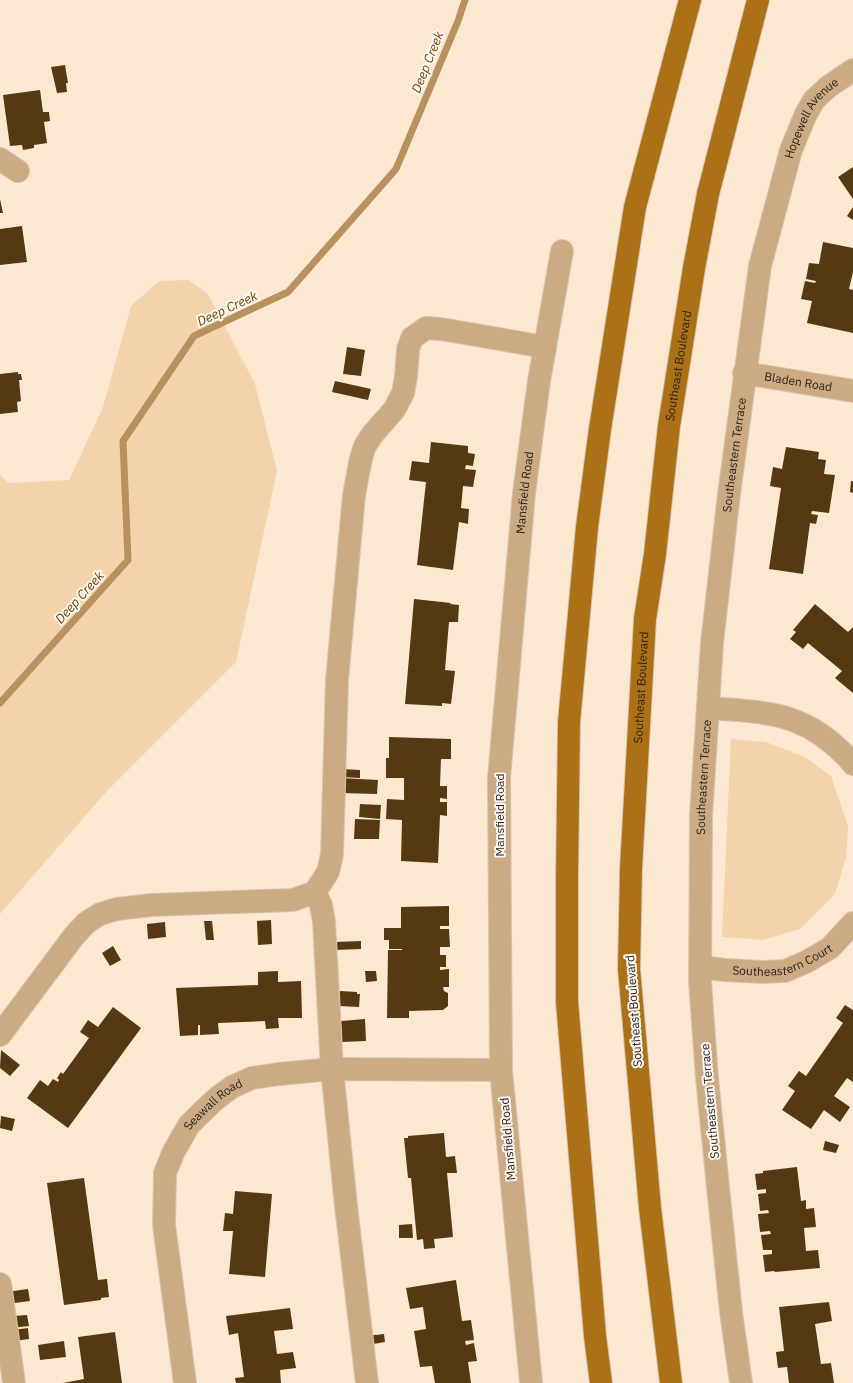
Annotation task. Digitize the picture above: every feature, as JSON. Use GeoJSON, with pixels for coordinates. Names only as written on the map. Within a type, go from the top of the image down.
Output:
{"type":"FeatureCollection","features":[{"type":"Feature","properties":{"kind":"main road"},"geometry":{"type":"LineString","coordinates":[[601,1383],[595,1336],[567,1002],[569,722],[587,527],[600,430],[635,207],[690,0]]}},
{"type":"Feature","properties":{"kind":"main road","name":"Southeast Boulevard"},"geometry":{"type":"LineString","coordinates":[[671,1383],[650,1208],[628,969],[631,869],[645,619],[655,554],[669,426],[694,268],[708,194],[758,0]]}},
{"type":"Feature","properties":{"kind":"street","name":"Hopewell Avenue"},"geometry":{"type":"LineString","coordinates":[[785,177],[791,150],[805,116],[814,100],[828,87],[853,70]]}},
{"type":"Feature","properties":{"kind":"street","name":"Southeastern Terrace"},"geometry":{"type":"LineString","coordinates":[[741,1383],[731,1312],[707,1078],[700,981],[701,816],[712,643],[718,581],[744,373],[760,266],[785,177]]}},
{"type":"Feature","properties":{"kind":"street","name":"Mansfield Road"},"geometry":{"type":"LineString","coordinates":[[531,1383],[501,1070],[499,778],[524,493],[538,381],[562,250]]}},
{"type":"Feature","properties":{"kind":"street"},"geometry":{"type":"LineString","coordinates":[[0,1035],[74,936],[86,922],[100,914],[151,905],[293,900],[315,892],[328,872],[332,854],[337,680],[354,495],[365,446],[372,435],[394,410],[402,393],[406,377],[408,349],[412,338],[426,328],[441,329],[544,347]]}},
{"type":"Feature","properties":{"kind":"street","name":"Bladen Road"},"geometry":{"type":"LineString","coordinates":[[744,373],[853,391]]}},
{"type":"Feature","properties":{"kind":"street"},"geometry":{"type":"LineString","coordinates":[[708,708],[769,713],[789,717],[817,731],[847,756],[853,764]]}},
{"type":"Feature","properties":{"kind":"street"},"geometry":{"type":"LineString","coordinates":[[315,892],[321,905],[324,922],[332,1069],[346,1206],[367,1383]]}},
{"type":"Feature","properties":{"kind":"street","name":"Southeastern Court"},"geometry":{"type":"LineString","coordinates":[[701,967],[762,972],[786,971],[830,948],[853,923]]}},
{"type":"Feature","properties":{"kind":"street","name":"Seawall Road"},"geometry":{"type":"LineString","coordinates":[[185,1383],[164,1225],[165,1173],[174,1151],[189,1125],[217,1098],[232,1087],[252,1078],[332,1069],[501,1070]]}},
{"type":"Feature","properties":{"kind":"street"},"geometry":{"type":"LineString","coordinates":[[0,1284],[14,1383]]}},
{"type":"Feature","properties":{"kind":"shaded area"},"geometry":{"type":"Polygon","coordinates":[[[189,280],[208,294],[255,384],[277,471],[236,662],[106,792],[0,914],[0,475],[9,483],[69,480],[103,407],[131,306],[159,281],[189,280]]]}},
{"type":"Feature","properties":{"kind":"shaded area"},"geometry":{"type":"Polygon","coordinates":[[[731,739],[766,742],[805,757],[831,776],[848,826],[846,858],[835,894],[800,929],[763,940],[722,937],[731,739]]]}},
{"type":"Feature","properties":{"kind":"building"},"geometry":{"type":"Polygon","coordinates":[[[65,65],[68,83],[66,83],[67,92],[57,93],[51,67],[65,65]]]}},
{"type":"Feature","properties":{"kind":"building"},"geometry":{"type":"Polygon","coordinates":[[[40,90],[43,112],[49,112],[50,121],[44,122],[47,143],[34,145],[34,148],[23,150],[22,145],[10,146],[3,95],[40,90]]]}},
{"type":"Feature","properties":{"kind":"building"},"geometry":{"type":"Polygon","coordinates":[[[853,167],[853,199],[838,177],[853,167]]]}},
{"type":"Feature","properties":{"kind":"building"},"geometry":{"type":"Polygon","coordinates":[[[0,199],[3,213],[0,213],[0,199]]]}},
{"type":"Feature","properties":{"kind":"building"},"geometry":{"type":"Polygon","coordinates":[[[853,207],[853,220],[847,216],[853,207]]]}},
{"type":"Feature","properties":{"kind":"building"},"geometry":{"type":"Polygon","coordinates":[[[22,226],[27,262],[0,265],[0,229],[22,226]]]}},
{"type":"Feature","properties":{"kind":"building"},"geometry":{"type":"Polygon","coordinates":[[[823,242],[853,248],[853,272],[849,289],[853,290],[853,333],[807,323],[812,301],[801,299],[805,281],[815,283],[816,281],[806,279],[809,263],[819,264],[823,242]]]}},
{"type":"Feature","properties":{"kind":"building"},"geometry":{"type":"Polygon","coordinates":[[[347,347],[365,350],[361,376],[343,374],[347,347]]]}},
{"type":"Feature","properties":{"kind":"building"},"geometry":{"type":"Polygon","coordinates":[[[18,372],[18,374],[21,374],[22,380],[19,380],[21,401],[17,402],[18,412],[0,414],[0,374],[18,372]]]}},
{"type":"Feature","properties":{"kind":"building"},"geometry":{"type":"Polygon","coordinates":[[[335,381],[371,389],[368,400],[332,392],[335,381]]]}},
{"type":"Feature","properties":{"kind":"building"},"geometry":{"type":"Polygon","coordinates":[[[431,442],[468,446],[468,453],[475,454],[473,466],[466,465],[465,469],[476,470],[473,487],[463,486],[461,508],[469,509],[468,524],[459,522],[453,570],[417,565],[426,482],[409,480],[412,461],[429,463],[431,442]]]}},
{"type":"Feature","properties":{"kind":"building"},"geometry":{"type":"Polygon","coordinates":[[[786,447],[819,452],[818,459],[826,460],[824,474],[835,475],[829,513],[812,511],[811,514],[818,515],[816,524],[810,523],[803,574],[769,569],[781,488],[770,486],[773,467],[782,469],[786,447]]]}},
{"type":"Feature","properties":{"kind":"building"},"geometry":{"type":"Polygon","coordinates":[[[851,481],[853,481],[853,493],[850,492],[851,481]]]}},
{"type":"Feature","properties":{"kind":"building"},"geometry":{"type":"Polygon","coordinates":[[[414,599],[459,605],[458,622],[449,622],[445,670],[455,671],[451,704],[442,703],[442,706],[405,704],[414,599]]]}},
{"type":"Feature","properties":{"kind":"building"},"geometry":{"type":"Polygon","coordinates":[[[815,604],[848,632],[853,627],[853,693],[835,678],[842,671],[808,643],[803,649],[790,639],[796,632],[793,630],[815,604]]]}},
{"type":"Feature","properties":{"kind":"building"},"geometry":{"type":"Polygon","coordinates":[[[389,737],[451,739],[451,759],[441,759],[440,786],[447,786],[447,799],[440,798],[440,802],[447,802],[447,816],[440,815],[438,863],[401,861],[402,820],[386,819],[387,799],[404,800],[404,778],[386,778],[386,758],[389,758],[389,737]]]}},
{"type":"Feature","properties":{"kind":"building"},"geometry":{"type":"Polygon","coordinates":[[[342,769],[360,770],[360,778],[341,777],[342,769]]]}},
{"type":"Feature","properties":{"kind":"building"},"geometry":{"type":"Polygon","coordinates":[[[341,778],[378,780],[377,794],[340,793],[341,778]]]}},
{"type":"Feature","properties":{"kind":"building"},"geometry":{"type":"Polygon","coordinates":[[[360,804],[381,805],[380,819],[359,817],[360,804]]]}},
{"type":"Feature","properties":{"kind":"building"},"geometry":{"type":"Polygon","coordinates":[[[355,819],[380,820],[379,839],[354,839],[355,819]]]}},
{"type":"Feature","properties":{"kind":"building"},"geometry":{"type":"Polygon","coordinates":[[[449,906],[449,926],[440,926],[440,929],[449,929],[450,947],[440,947],[440,955],[446,955],[446,967],[440,967],[440,970],[449,969],[449,987],[443,987],[444,991],[448,993],[448,1006],[443,1010],[409,1011],[409,1018],[387,1018],[388,950],[402,949],[389,949],[389,940],[384,940],[384,928],[401,928],[401,907],[449,906]]]}},
{"type":"Feature","properties":{"kind":"building"},"geometry":{"type":"Polygon","coordinates":[[[271,920],[272,944],[258,945],[257,921],[271,920]]]}},
{"type":"Feature","properties":{"kind":"building"},"geometry":{"type":"Polygon","coordinates":[[[204,921],[212,921],[214,940],[206,940],[204,921]]]}},
{"type":"Feature","properties":{"kind":"building"},"geometry":{"type":"Polygon","coordinates":[[[165,922],[166,937],[148,939],[147,924],[165,922]]]}},
{"type":"Feature","properties":{"kind":"building"},"geometry":{"type":"Polygon","coordinates":[[[361,941],[361,949],[335,950],[335,942],[361,941]]]}},
{"type":"Feature","properties":{"kind":"building"},"geometry":{"type":"Polygon","coordinates":[[[113,946],[121,960],[110,966],[102,953],[113,946]]]}},
{"type":"Feature","properties":{"kind":"building"},"geometry":{"type":"Polygon","coordinates":[[[278,971],[278,982],[301,981],[302,1018],[278,1018],[279,1028],[266,1029],[265,1021],[218,1023],[219,1034],[200,1035],[200,1025],[198,1025],[198,1035],[180,1036],[176,988],[258,985],[258,972],[278,971]]]}},
{"type":"Feature","properties":{"kind":"building"},"geometry":{"type":"Polygon","coordinates":[[[365,971],[376,971],[377,981],[366,982],[365,971]]]}},
{"type":"Feature","properties":{"kind":"building"},"geometry":{"type":"Polygon","coordinates":[[[340,991],[357,992],[357,994],[360,994],[359,1007],[339,1006],[340,991]]]}},
{"type":"Feature","properties":{"kind":"building"},"geometry":{"type":"Polygon","coordinates":[[[845,1005],[853,1010],[853,1082],[847,1078],[834,1096],[850,1107],[840,1122],[824,1110],[811,1129],[782,1110],[795,1091],[788,1086],[799,1071],[806,1076],[843,1023],[836,1018],[845,1005]]]}},
{"type":"Feature","properties":{"kind":"building"},"geometry":{"type":"Polygon","coordinates":[[[113,1007],[141,1028],[68,1128],[27,1098],[40,1080],[48,1086],[53,1079],[58,1082],[59,1080],[57,1078],[61,1072],[63,1074],[89,1038],[80,1032],[88,1020],[98,1027],[113,1007]]]}},
{"type":"Feature","properties":{"kind":"building"},"geometry":{"type":"Polygon","coordinates":[[[365,1019],[366,1041],[342,1042],[341,1021],[365,1019]]]}},
{"type":"Feature","properties":{"kind":"building"},"geometry":{"type":"Polygon","coordinates":[[[1,1050],[20,1065],[10,1076],[0,1068],[1,1050]]]}},
{"type":"Feature","properties":{"kind":"building"},"geometry":{"type":"Polygon","coordinates":[[[1,1116],[15,1119],[12,1131],[0,1128],[1,1116]]]}},
{"type":"Feature","properties":{"kind":"building"},"geometry":{"type":"Polygon","coordinates":[[[444,1133],[446,1157],[455,1156],[457,1173],[447,1173],[453,1237],[434,1239],[435,1248],[424,1249],[423,1239],[417,1240],[411,1178],[408,1178],[404,1138],[408,1138],[408,1136],[444,1133]]]}},
{"type":"Feature","properties":{"kind":"building"},"geometry":{"type":"Polygon","coordinates":[[[825,1141],[839,1145],[836,1153],[823,1150],[825,1141]]]}},
{"type":"Feature","properties":{"kind":"building"},"geometry":{"type":"Polygon","coordinates":[[[797,1167],[801,1201],[806,1200],[806,1209],[814,1208],[816,1227],[804,1228],[806,1251],[818,1250],[820,1268],[765,1272],[763,1255],[772,1254],[772,1250],[763,1250],[761,1235],[771,1234],[770,1231],[760,1232],[758,1214],[769,1213],[768,1210],[760,1211],[758,1194],[766,1193],[766,1189],[757,1190],[755,1174],[763,1173],[763,1171],[797,1167]]]}},
{"type":"Feature","properties":{"kind":"building"},"geometry":{"type":"Polygon","coordinates":[[[84,1178],[98,1280],[107,1279],[109,1297],[101,1298],[101,1300],[64,1305],[47,1183],[84,1178]]]}},
{"type":"Feature","properties":{"kind":"building"},"geometry":{"type":"Polygon","coordinates":[[[235,1191],[272,1194],[265,1277],[229,1274],[233,1231],[223,1231],[225,1213],[233,1214],[235,1191]]]}},
{"type":"Feature","properties":{"kind":"building"},"geometry":{"type":"Polygon","coordinates":[[[412,1224],[413,1238],[399,1238],[399,1225],[412,1224]]]}},
{"type":"Feature","properties":{"kind":"building"},"geometry":{"type":"Polygon","coordinates":[[[456,1280],[462,1321],[471,1320],[474,1340],[465,1341],[466,1345],[474,1343],[477,1361],[468,1362],[471,1383],[435,1383],[432,1366],[420,1367],[414,1331],[426,1329],[423,1307],[410,1309],[406,1288],[456,1280]]]}},
{"type":"Feature","properties":{"kind":"building"},"geometry":{"type":"Polygon","coordinates":[[[28,1289],[30,1301],[7,1304],[6,1292],[28,1289]]]}},
{"type":"Feature","properties":{"kind":"building"},"geometry":{"type":"Polygon","coordinates":[[[829,1302],[832,1321],[815,1324],[821,1364],[831,1363],[834,1383],[789,1383],[787,1367],[778,1368],[776,1352],[784,1351],[779,1307],[829,1302]]]}},
{"type":"Feature","properties":{"kind":"building"},"geometry":{"type":"Polygon","coordinates":[[[290,1308],[293,1329],[274,1331],[277,1354],[293,1352],[296,1368],[280,1370],[281,1383],[236,1383],[235,1378],[244,1377],[238,1333],[229,1335],[226,1316],[290,1308]]]}},
{"type":"Feature","properties":{"kind":"building"},"geometry":{"type":"Polygon","coordinates":[[[27,1315],[29,1326],[10,1328],[15,1316],[27,1315]]]}},
{"type":"Feature","properties":{"kind":"building"},"geometry":{"type":"Polygon","coordinates":[[[28,1328],[29,1339],[14,1341],[13,1330],[28,1328]]]}},
{"type":"Feature","properties":{"kind":"building"},"geometry":{"type":"Polygon","coordinates":[[[115,1332],[122,1383],[63,1383],[84,1379],[78,1337],[115,1332]]]}},
{"type":"Feature","properties":{"kind":"building"},"geometry":{"type":"Polygon","coordinates":[[[384,1334],[385,1342],[367,1345],[366,1336],[384,1334]]]}},
{"type":"Feature","properties":{"kind":"building"},"geometry":{"type":"Polygon","coordinates":[[[64,1341],[66,1357],[40,1360],[38,1345],[64,1341]]]}},
{"type":"Feature","properties":{"kind":"waterway","name":"Deep Creek"},"geometry":{"type":"LineString","coordinates":[[0,703],[128,560],[123,441],[194,336],[288,292],[396,169],[458,21],[465,0]]}}]}
